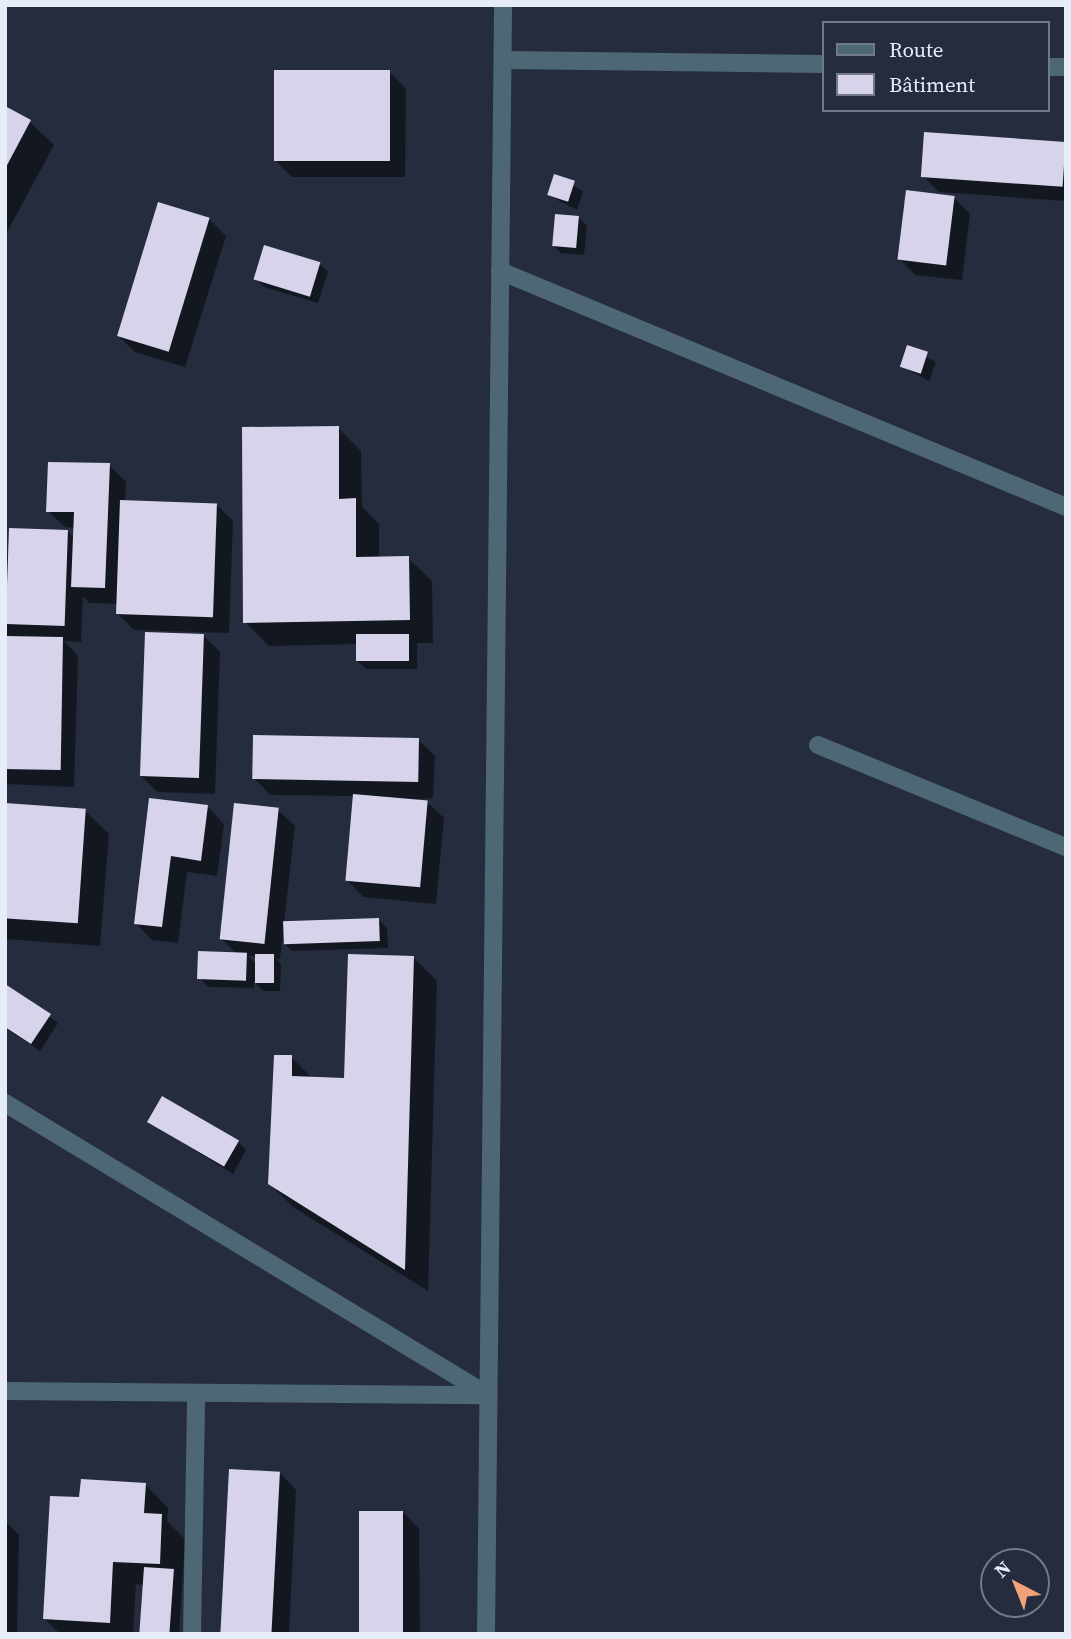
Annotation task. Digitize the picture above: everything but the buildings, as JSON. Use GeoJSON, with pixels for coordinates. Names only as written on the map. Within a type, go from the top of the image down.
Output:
{"type":"FeatureCollection","features":[{"type":"Feature","properties":{"kind":"street"},"geometry":{"type":"LineString","coordinates":[[486,1634],[503,5]]}},
{"type":"Feature","properties":{"kind":"street"},"geometry":{"type":"LineString","coordinates":[[503,60],[822,64]]}},
{"type":"Feature","properties":{"kind":"street"},"geometry":{"type":"LineString","coordinates":[[500,271],[1066,507]]}},
{"type":"Feature","properties":{"kind":"street"},"geometry":{"type":"LineString","coordinates":[[818,745],[1066,847]]}},
{"type":"Feature","properties":{"kind":"street"},"geometry":{"type":"LineString","coordinates":[[5,1103],[488,1395]]}},
{"type":"Feature","properties":{"kind":"street"},"geometry":{"type":"LineString","coordinates":[[5,1391],[488,1395]]}},
{"type":"Feature","properties":{"kind":"street"},"geometry":{"type":"LineString","coordinates":[[192,1634],[196,1392]]}}]}
